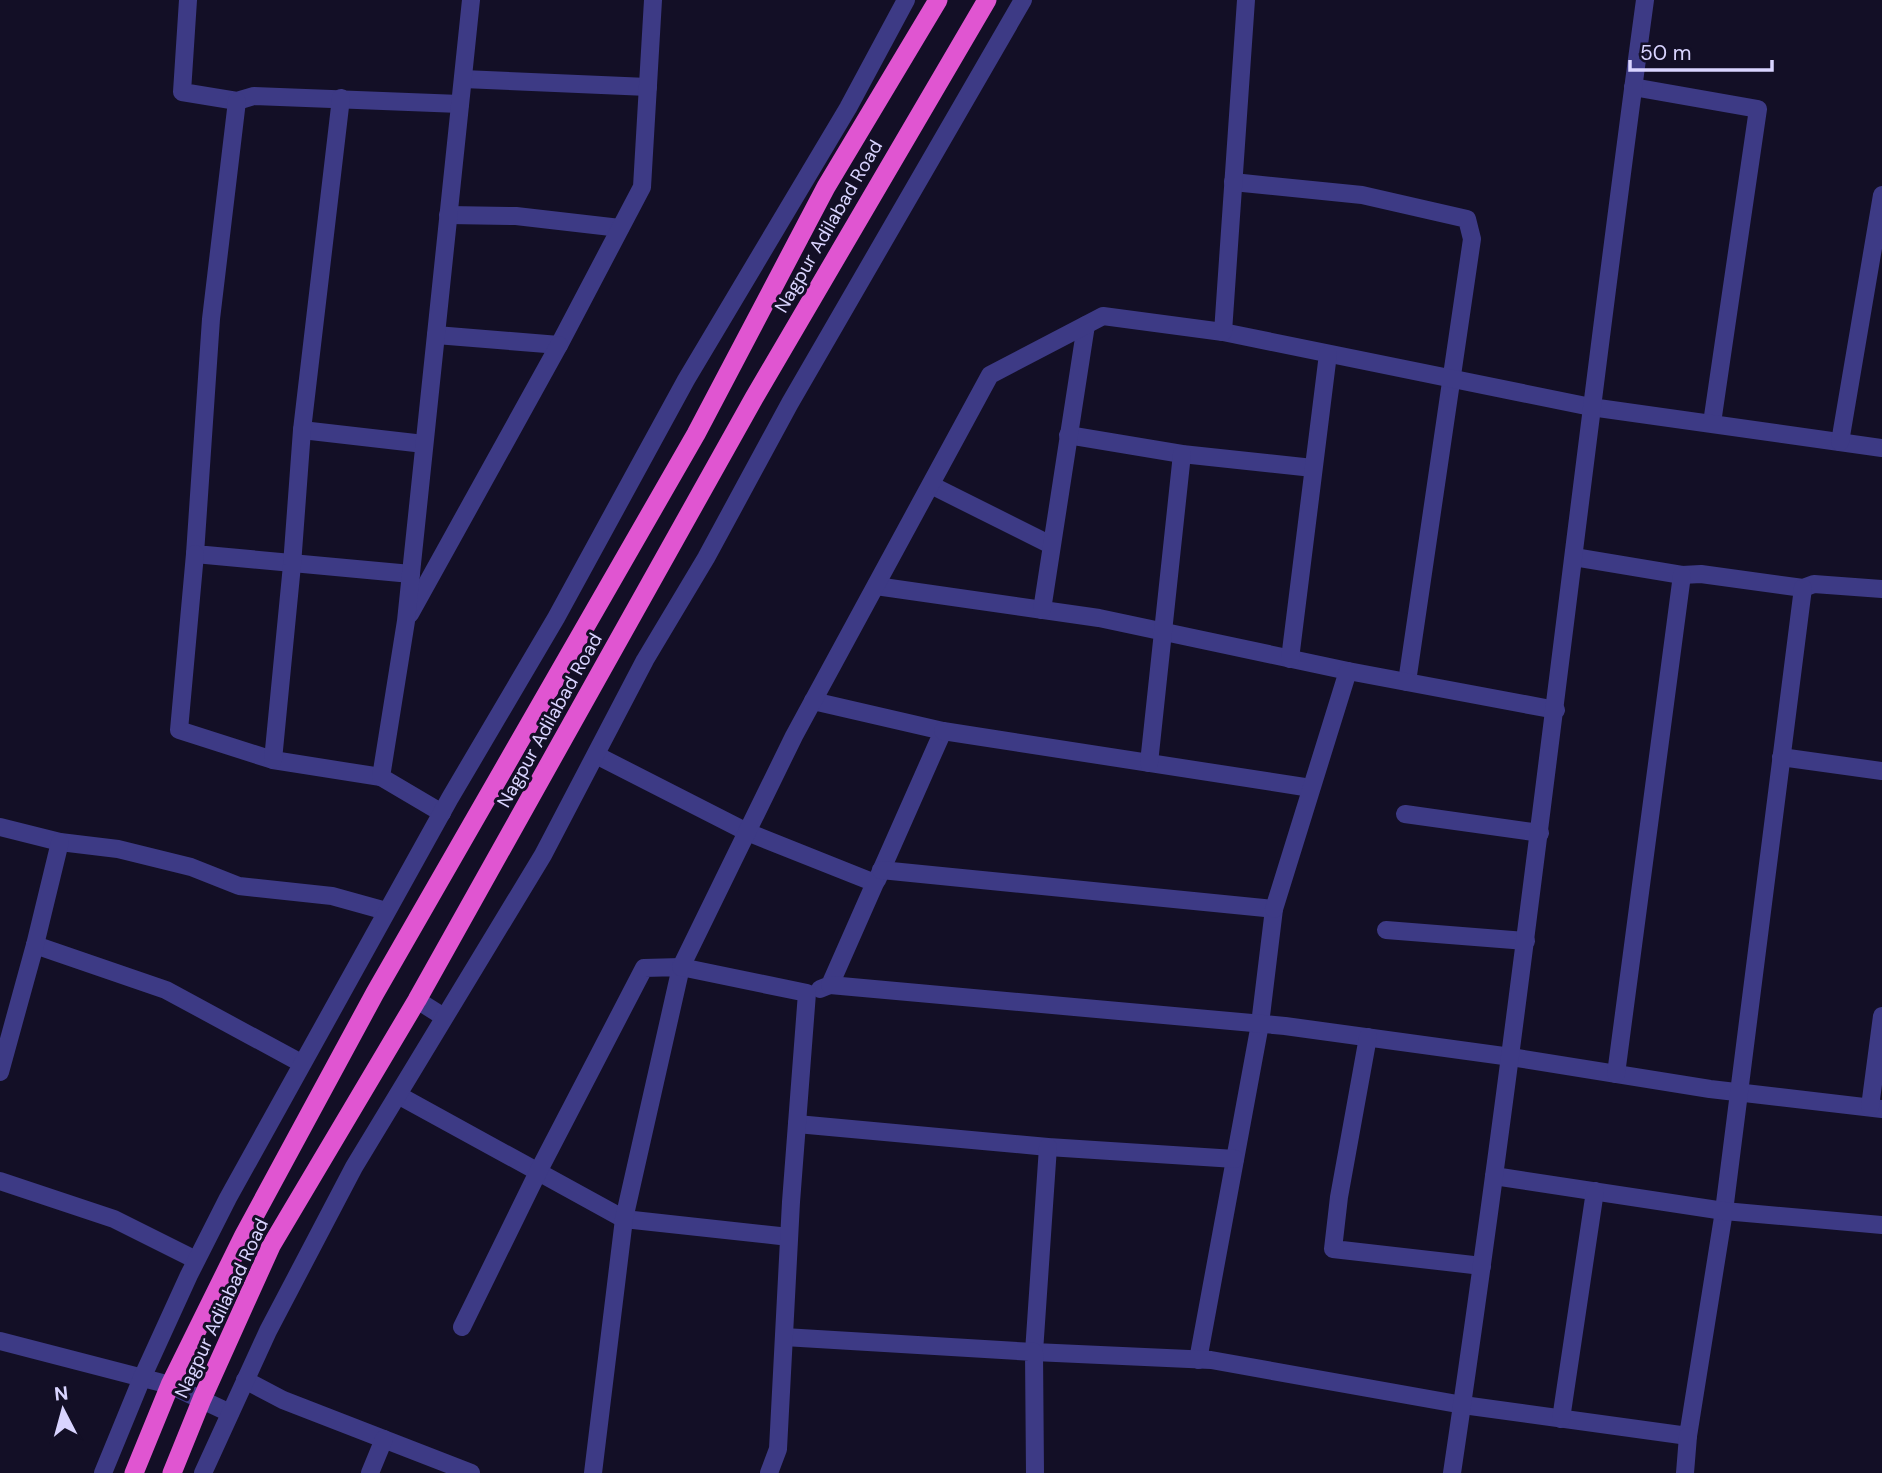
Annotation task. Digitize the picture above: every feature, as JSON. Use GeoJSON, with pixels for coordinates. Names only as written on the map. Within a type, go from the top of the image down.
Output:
{"type":"FeatureCollection","features":[{"type":"Feature","properties":{"kind":"highway","name":"Nagpur Adilabad Road"},"geometry":{"type":"LineString","coordinates":[[134,1473],[170,1385],[244,1235],[375,993],[696,434],[826,187],[938,0]]}},
{"type":"Feature","properties":{"kind":"highway","name":"Nagpur Adilabad Road"},"geometry":{"type":"LineString","coordinates":[[172,1473],[271,1246],[417,1000],[754,398],[987,0]]}},
{"type":"Feature","properties":{"kind":"street"},"geometry":{"type":"LineString","coordinates":[[188,0],[182,92],[237,101],[254,96],[460,104]]}},
{"type":"Feature","properties":{"kind":"street"},"geometry":{"type":"LineString","coordinates":[[382,777],[406,621],[471,0]]}},
{"type":"Feature","properties":{"kind":"street"},"geometry":{"type":"LineString","coordinates":[[406,621],[559,345],[642,187],[653,0]]}},
{"type":"Feature","properties":{"kind":"street"},"geometry":{"type":"LineString","coordinates":[[103,1473],[142,1378],[196,1260],[301,1063],[556,618],[686,380],[848,107],[906,0]]}},
{"type":"Feature","properties":{"kind":"street"},"geometry":{"type":"LineString","coordinates":[[203,1473],[268,1331],[354,1167],[543,855],[646,660],[706,558],[790,403],[1023,0]]}},
{"type":"Feature","properties":{"kind":"street"},"geometry":{"type":"LineString","coordinates":[[1223,332],[1246,0]]}},
{"type":"Feature","properties":{"kind":"street"},"geometry":{"type":"LineString","coordinates":[[1452,1473],[1511,1058],[1556,710],[1591,407],[1645,0]]}},
{"type":"Feature","properties":{"kind":"street"},"geometry":{"type":"LineString","coordinates":[[463,79],[648,87]]}},
{"type":"Feature","properties":{"kind":"street"},"geometry":{"type":"LineString","coordinates":[[1633,87],[1758,109],[1712,423]]}},
{"type":"Feature","properties":{"kind":"street"},"geometry":{"type":"LineString","coordinates":[[273,760],[302,430],[341,98]]}},
{"type":"Feature","properties":{"kind":"street"},"geometry":{"type":"LineString","coordinates":[[237,101],[211,319],[195,554],[179,730],[273,760],[382,777],[442,813]]}},
{"type":"Feature","properties":{"kind":"street"},"geometry":{"type":"LineString","coordinates":[[1233,182],[1362,195],[1467,219],[1472,239],[1407,682]]}},
{"type":"Feature","properties":{"kind":"street"},"geometry":{"type":"LineString","coordinates":[[1840,442],[1882,195]]}},
{"type":"Feature","properties":{"kind":"street"},"geometry":{"type":"LineString","coordinates":[[449,215],[516,216],[620,228]]}},
{"type":"Feature","properties":{"kind":"street"},"geometry":{"type":"LineString","coordinates":[[593,1473],[624,1219],[681,967],[813,701],[990,375],[1103,316],[1223,332],[1591,407],[1882,448]]}},
{"type":"Feature","properties":{"kind":"street"},"geometry":{"type":"LineString","coordinates":[[1042,610],[1086,325]]}},
{"type":"Feature","properties":{"kind":"street"},"geometry":{"type":"LineString","coordinates":[[436,335],[559,345]]}},
{"type":"Feature","properties":{"kind":"street"},"geometry":{"type":"LineString","coordinates":[[1290,659],[1328,354]]}},
{"type":"Feature","properties":{"kind":"street"},"geometry":{"type":"LineString","coordinates":[[302,430],[424,444]]}},
{"type":"Feature","properties":{"kind":"street"},"geometry":{"type":"LineString","coordinates":[[1068,435],[1182,454],[1313,468]]}},
{"type":"Feature","properties":{"kind":"street"},"geometry":{"type":"LineString","coordinates":[[1149,762],[1182,454]]}},
{"type":"Feature","properties":{"kind":"street"},"geometry":{"type":"LineString","coordinates":[[931,485],[1051,545]]}},
{"type":"Feature","properties":{"kind":"street"},"geometry":{"type":"LineString","coordinates":[[195,554],[411,574]]}},
{"type":"Feature","properties":{"kind":"street"},"geometry":{"type":"LineString","coordinates":[[1574,557],[1682,575],[1701,573],[1803,588],[1814,584],[1882,589]]}},
{"type":"Feature","properties":{"kind":"street"},"geometry":{"type":"LineString","coordinates":[[1616,1074],[1682,575]]}},
{"type":"Feature","properties":{"kind":"street"},"geometry":{"type":"LineString","coordinates":[[876,586],[1099,618],[1348,671],[1556,710]]}},
{"type":"Feature","properties":{"kind":"street"},"geometry":{"type":"LineString","coordinates":[[1685,1473],[1688,1436],[1724,1211],[1803,588]]}},
{"type":"Feature","properties":{"kind":"street"},"geometry":{"type":"LineString","coordinates":[[1198,1360],[1260,1024],[1274,909],[1348,671]]}},
{"type":"Feature","properties":{"kind":"street"},"geometry":{"type":"LineString","coordinates":[[813,701],[943,731],[1311,788]]}},
{"type":"Feature","properties":{"kind":"street"},"geometry":{"type":"LineString","coordinates":[[830,985],[943,731]]}},
{"type":"Feature","properties":{"kind":"street"},"geometry":{"type":"LineString","coordinates":[[596,755],[747,832],[878,877],[1274,909]]}},
{"type":"Feature","properties":{"kind":"street"},"geometry":{"type":"LineString","coordinates":[[1781,757],[1882,771]]}},
{"type":"Feature","properties":{"kind":"street"},"geometry":{"type":"LineString","coordinates":[[1405,814],[1540,833]]}},
{"type":"Feature","properties":{"kind":"street"},"geometry":{"type":"LineString","coordinates":[[0,827],[60,842],[118,849],[191,867],[239,886],[332,897],[386,911]]}},
{"type":"Feature","properties":{"kind":"street"},"geometry":{"type":"LineString","coordinates":[[0,1072],[7,1022],[35,945],[60,842]]}},
{"type":"Feature","properties":{"kind":"street"},"geometry":{"type":"LineString","coordinates":[[1385,930],[1526,941]]}},
{"type":"Feature","properties":{"kind":"street"},"geometry":{"type":"LineString","coordinates":[[35,945],[166,990],[301,1063]]}},
{"type":"Feature","properties":{"kind":"street"},"geometry":{"type":"LineString","coordinates":[[461,1327],[644,968],[681,967],[807,993],[830,985],[1260,1024],[1368,1037],[1738,1092],[1876,1108],[1882,1016]]}},
{"type":"Feature","properties":{"kind":"street"},"geometry":{"type":"LineString","coordinates":[[769,1473],[778,1449],[789,1237],[807,993]]}},
{"type":"Feature","properties":{"kind":"street"},"geometry":{"type":"LineString","coordinates":[[417,1000],[444,1017]]}},
{"type":"Feature","properties":{"kind":"street"},"geometry":{"type":"LineString","coordinates":[[1368,1037],[1339,1197],[1333,1249],[1482,1266]]}},
{"type":"Feature","properties":{"kind":"street"},"geometry":{"type":"LineString","coordinates":[[398,1095],[624,1219],[789,1237]]}},
{"type":"Feature","properties":{"kind":"street"},"geometry":{"type":"LineString","coordinates":[[797,1124],[1048,1147],[1235,1159]]}},
{"type":"Feature","properties":{"kind":"street"},"geometry":{"type":"LineString","coordinates":[[1035,1473],[1034,1352],[1048,1147]]}},
{"type":"Feature","properties":{"kind":"street"},"geometry":{"type":"LineString","coordinates":[[1494,1176],[1724,1211],[1882,1225]]}},
{"type":"Feature","properties":{"kind":"street"},"geometry":{"type":"LineString","coordinates":[[0,1181],[114,1219],[196,1260]]}},
{"type":"Feature","properties":{"kind":"street"},"geometry":{"type":"LineString","coordinates":[[1561,1419],[1595,1191]]}},
{"type":"Feature","properties":{"kind":"street"},"geometry":{"type":"LineString","coordinates":[[784,1337],[1198,1360],[1462,1405],[1688,1436]]}},
{"type":"Feature","properties":{"kind":"street"},"geometry":{"type":"LineString","coordinates":[[0,1341],[170,1385],[230,1413]]}},
{"type":"Feature","properties":{"kind":"street"},"geometry":{"type":"LineString","coordinates":[[245,1380],[283,1400],[471,1473]]}},
{"type":"Feature","properties":{"kind":"street"},"geometry":{"type":"LineString","coordinates":[[370,1473],[384,1439]]}}]}
